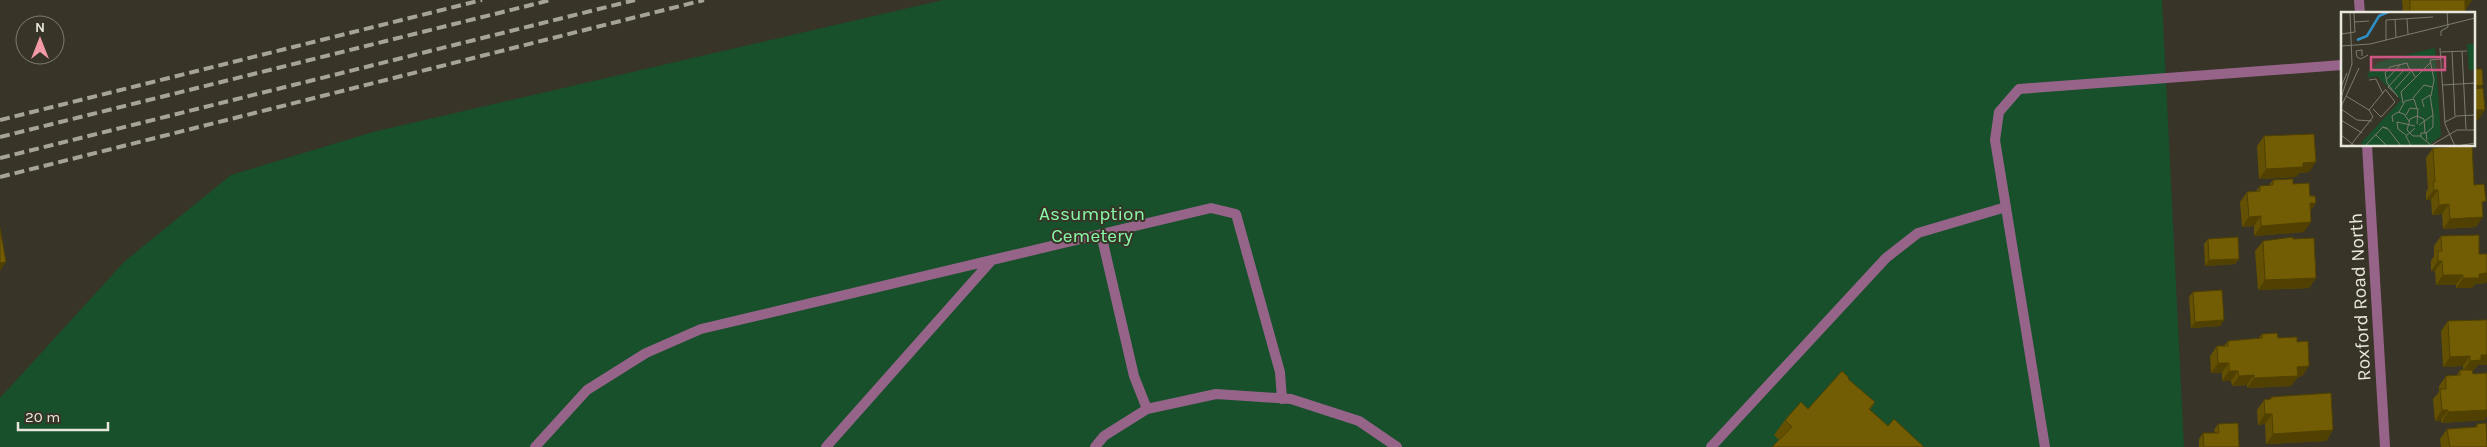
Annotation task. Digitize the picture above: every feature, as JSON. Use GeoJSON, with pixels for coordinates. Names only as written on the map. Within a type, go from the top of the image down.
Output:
{"type":"FeatureCollection","features":[{"type":"Feature","properties":{"kind":"street"},"geometry":{"type":"LineString","coordinates":[[2045,447],[1995,140],[1999,112],[2019,89],[2341,65]]}},
{"type":"Feature","properties":{"kind":"street","name":"Roxford Road North"},"geometry":{"type":"LineString","coordinates":[[2367,146],[2385,447]]}},
{"type":"Feature","properties":{"kind":"street"},"geometry":{"type":"LineString","coordinates":[[1711,447],[1886,258],[1918,233],[2006,207]]}},
{"type":"Feature","properties":{"kind":"street"},"geometry":{"type":"LineString","coordinates":[[535,447],[587,390],[646,353],[701,329],[1211,208],[1236,214],[1280,372],[1282,399]]}},
{"type":"Feature","properties":{"kind":"street"},"geometry":{"type":"LineString","coordinates":[[1101,234],[1134,376],[1147,409]]}},
{"type":"Feature","properties":{"kind":"street"},"geometry":{"type":"LineString","coordinates":[[826,447],[992,260]]}},
{"type":"Feature","properties":{"kind":"street"},"geometry":{"type":"LineString","coordinates":[[1094,447],[1104,436],[1147,409],[1216,394],[1291,400],[1359,420],[1397,447]]}},
{"type":"Feature","properties":{"kind":"green space","name":"Assumption Cemetery"},"geometry":{"type":"Polygon","coordinates":[[[943,0],[2162,0],[2184,447],[0,447],[0,398],[125,261],[231,175],[373,132],[943,0]]]}},
{"type":"Feature","properties":{"kind":"building"},"geometry":{"type":"Polygon","coordinates":[[[2410,0],[2465,0],[2465,12],[2410,12],[2410,0]]]}},
{"type":"Feature","properties":{"kind":"building"},"geometry":{"type":"Polygon","coordinates":[[[2474,69],[2482,69],[2483,85],[2474,86],[2474,69]]]}},
{"type":"Feature","properties":{"kind":"building"},"geometry":{"type":"Polygon","coordinates":[[[2483,88],[2485,110],[2474,110],[2474,89],[2483,88]]]}},
{"type":"Feature","properties":{"kind":"building"},"geometry":{"type":"Polygon","coordinates":[[[2314,134],[2316,162],[2303,163],[2303,167],[2266,169],[2264,136],[2314,134]]]}},
{"type":"Feature","properties":{"kind":"building"},"geometry":{"type":"Polygon","coordinates":[[[2472,146],[2474,185],[2484,184],[2486,201],[2482,202],[2483,217],[2450,219],[2449,204],[2439,205],[2438,190],[2434,190],[2433,182],[2435,182],[2433,148],[2472,146]]]}},
{"type":"Feature","properties":{"kind":"building"},"geometry":{"type":"Polygon","coordinates":[[[2293,179],[2293,184],[2309,183],[2310,196],[2315,196],[2316,203],[2310,203],[2311,222],[2261,226],[2261,216],[2249,217],[2247,192],[2260,191],[2260,186],[2273,185],[2273,180],[2293,179]]]}},
{"type":"Feature","properties":{"kind":"building"},"geometry":{"type":"Polygon","coordinates":[[[0,228],[6,262],[0,263],[0,228]]]}},
{"type":"Feature","properties":{"kind":"building"},"geometry":{"type":"Polygon","coordinates":[[[2479,235],[2479,254],[2487,254],[2487,273],[2479,274],[2479,278],[2463,278],[2463,275],[2443,275],[2442,261],[2438,261],[2438,251],[2442,251],[2441,236],[2479,235]]]}},
{"type":"Feature","properties":{"kind":"building"},"geometry":{"type":"Polygon","coordinates":[[[2238,237],[2239,259],[2209,260],[2208,239],[2238,237]]]}},
{"type":"Feature","properties":{"kind":"building"},"geometry":{"type":"Polygon","coordinates":[[[2293,237],[2293,239],[2314,238],[2316,278],[2265,280],[2263,241],[2293,237]]]}},
{"type":"Feature","properties":{"kind":"building"},"geometry":{"type":"Polygon","coordinates":[[[2222,290],[2224,320],[2195,322],[2193,292],[2222,290]]]}},
{"type":"Feature","properties":{"kind":"building"},"geometry":{"type":"Polygon","coordinates":[[[2487,320],[2487,355],[2481,355],[2481,360],[2470,361],[2470,356],[2450,357],[2448,321],[2487,320]]]}},
{"type":"Feature","properties":{"kind":"building"},"geometry":{"type":"Polygon","coordinates":[[[2277,333],[2278,338],[2297,337],[2297,342],[2308,341],[2309,366],[2297,367],[2298,376],[2254,378],[2254,375],[2239,376],[2238,371],[2229,371],[2229,363],[2218,363],[2217,346],[2228,346],[2228,341],[2262,338],[2262,334],[2277,333]]]}},
{"type":"Feature","properties":{"kind":"building"},"geometry":{"type":"Polygon","coordinates":[[[2460,370],[2472,370],[2473,374],[2487,373],[2487,410],[2448,412],[2448,410],[2442,410],[2440,389],[2446,389],[2446,376],[2460,375],[2460,370]]]}},
{"type":"Feature","properties":{"kind":"building"},"geometry":{"type":"Polygon","coordinates":[[[1842,371],[1848,379],[1875,402],[1869,409],[1888,426],[1894,419],[1924,447],[1772,447],[1792,427],[1785,420],[1801,402],[1808,409],[1842,371]]]}},
{"type":"Feature","properties":{"kind":"building"},"geometry":{"type":"Polygon","coordinates":[[[2331,393],[2333,430],[2273,434],[2272,414],[2265,414],[2264,400],[2271,399],[2271,397],[2331,393]]]}},
{"type":"Feature","properties":{"kind":"building"},"geometry":{"type":"Polygon","coordinates":[[[2238,423],[2239,447],[2204,447],[2203,433],[2219,433],[2218,424],[2238,423]]]}},
{"type":"Feature","properties":{"kind":"building"},"geometry":{"type":"Polygon","coordinates":[[[2486,423],[2487,447],[2450,447],[2447,429],[2477,427],[2477,424],[2486,423]]]}},
{"type":"Feature","properties":{"kind":"railway"},"geometry":{"type":"LineString","coordinates":[[0,120],[482,0]]}},
{"type":"Feature","properties":{"kind":"railway"},"geometry":{"type":"LineString","coordinates":[[0,137],[551,0]]}},
{"type":"Feature","properties":{"kind":"railway"},"geometry":{"type":"LineString","coordinates":[[0,158],[635,0]]}},
{"type":"Feature","properties":{"kind":"railway"},"geometry":{"type":"LineString","coordinates":[[0,177],[704,0]]}}]}
